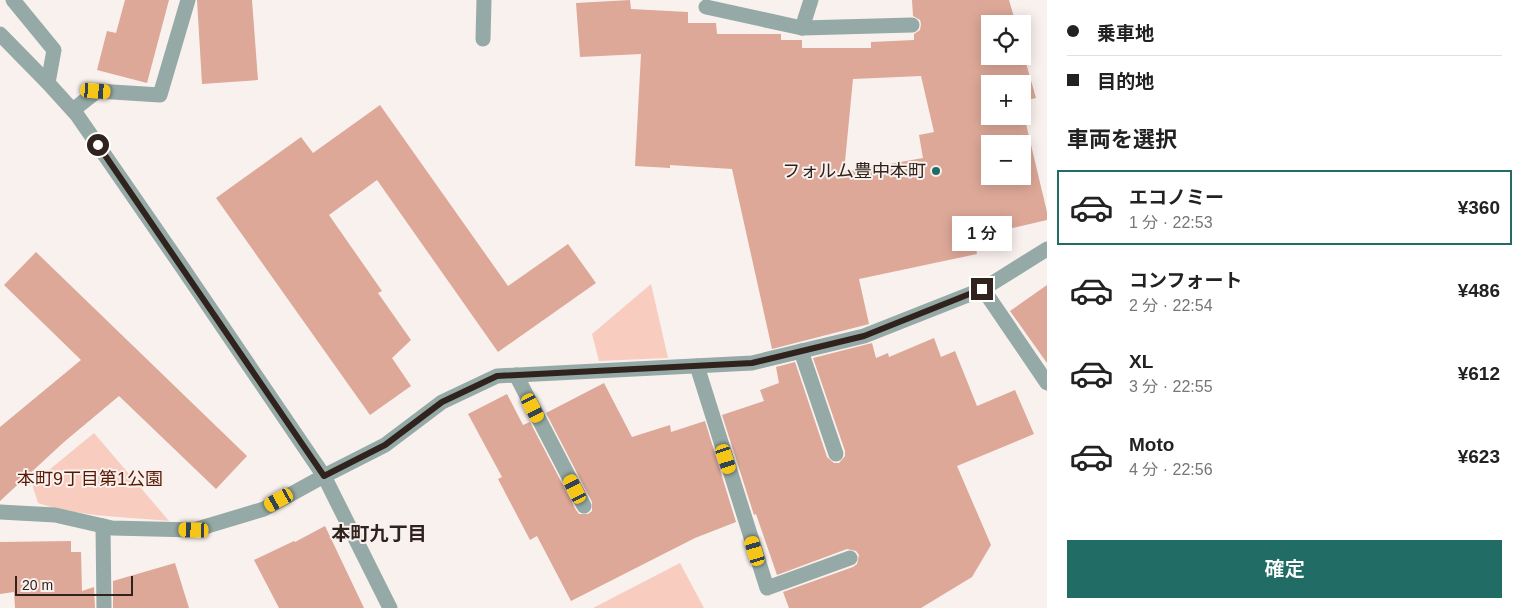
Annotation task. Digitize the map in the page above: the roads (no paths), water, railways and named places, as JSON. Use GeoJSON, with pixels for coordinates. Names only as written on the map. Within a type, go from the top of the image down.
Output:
{"type":"FeatureCollection","features":[{"type":"Feature","properties":{"kind":"street"},"geometry":{"type":"LineString","coordinates":[[13,0],[54,50],[48,82]]}},
{"type":"Feature","properties":{"kind":"street"},"geometry":{"type":"LineString","coordinates":[[73,110],[96,91],[160,94],[188,0]]}},
{"type":"Feature","properties":{"kind":"street"},"geometry":{"type":"LineString","coordinates":[[483,39],[484,0]]}},
{"type":"Feature","properties":{"kind":"street"},"geometry":{"type":"LineString","coordinates":[[802,28],[811,0]]}},
{"type":"Feature","properties":{"kind":"street"},"geometry":{"type":"LineString","coordinates":[[706,7],[802,28],[912,25]]}},
{"type":"Feature","properties":{"kind":"street"},"geometry":{"type":"LineString","coordinates":[[0,34],[73,110],[182,267],[324,476],[390,608]]}},
{"type":"Feature","properties":{"kind":"street"},"geometry":{"type":"LineString","coordinates":[[0,512],[56,515],[112,528],[194,530],[264,509],[385,445],[442,402],[497,376],[752,363],[864,336],[982,289],[1047,249]]}},
{"type":"Feature","properties":{"kind":"street"},"geometry":{"type":"LineString","coordinates":[[982,289],[1047,382]]}},
{"type":"Feature","properties":{"kind":"street"},"geometry":{"type":"LineString","coordinates":[[801,351],[836,454]]}},
{"type":"Feature","properties":{"kind":"street"},"geometry":{"type":"LineString","coordinates":[[697,366],[767,588],[850,558]]}},
{"type":"Feature","properties":{"kind":"street"},"geometry":{"type":"LineString","coordinates":[[516,375],[584,506]]}},
{"type":"Feature","properties":{"kind":"street"},"geometry":{"type":"LineString","coordinates":[[103,526],[104,608]]}},
{"type":"Feature","properties":{"kind":"place","name":"フォルム豊中本町"},"geometry":{"type":"Point","coordinates":[936,171]}},
{"type":"Feature","properties":{"kind":"district","name":"本町九丁目"},"geometry":{"type":"Point","coordinates":[379,533]}},
{"type":"Feature","properties":{"kind":"park label","name":"本町9丁目第1公園"},"geometry":{"type":"Point","coordinates":[90,479]}}]}
